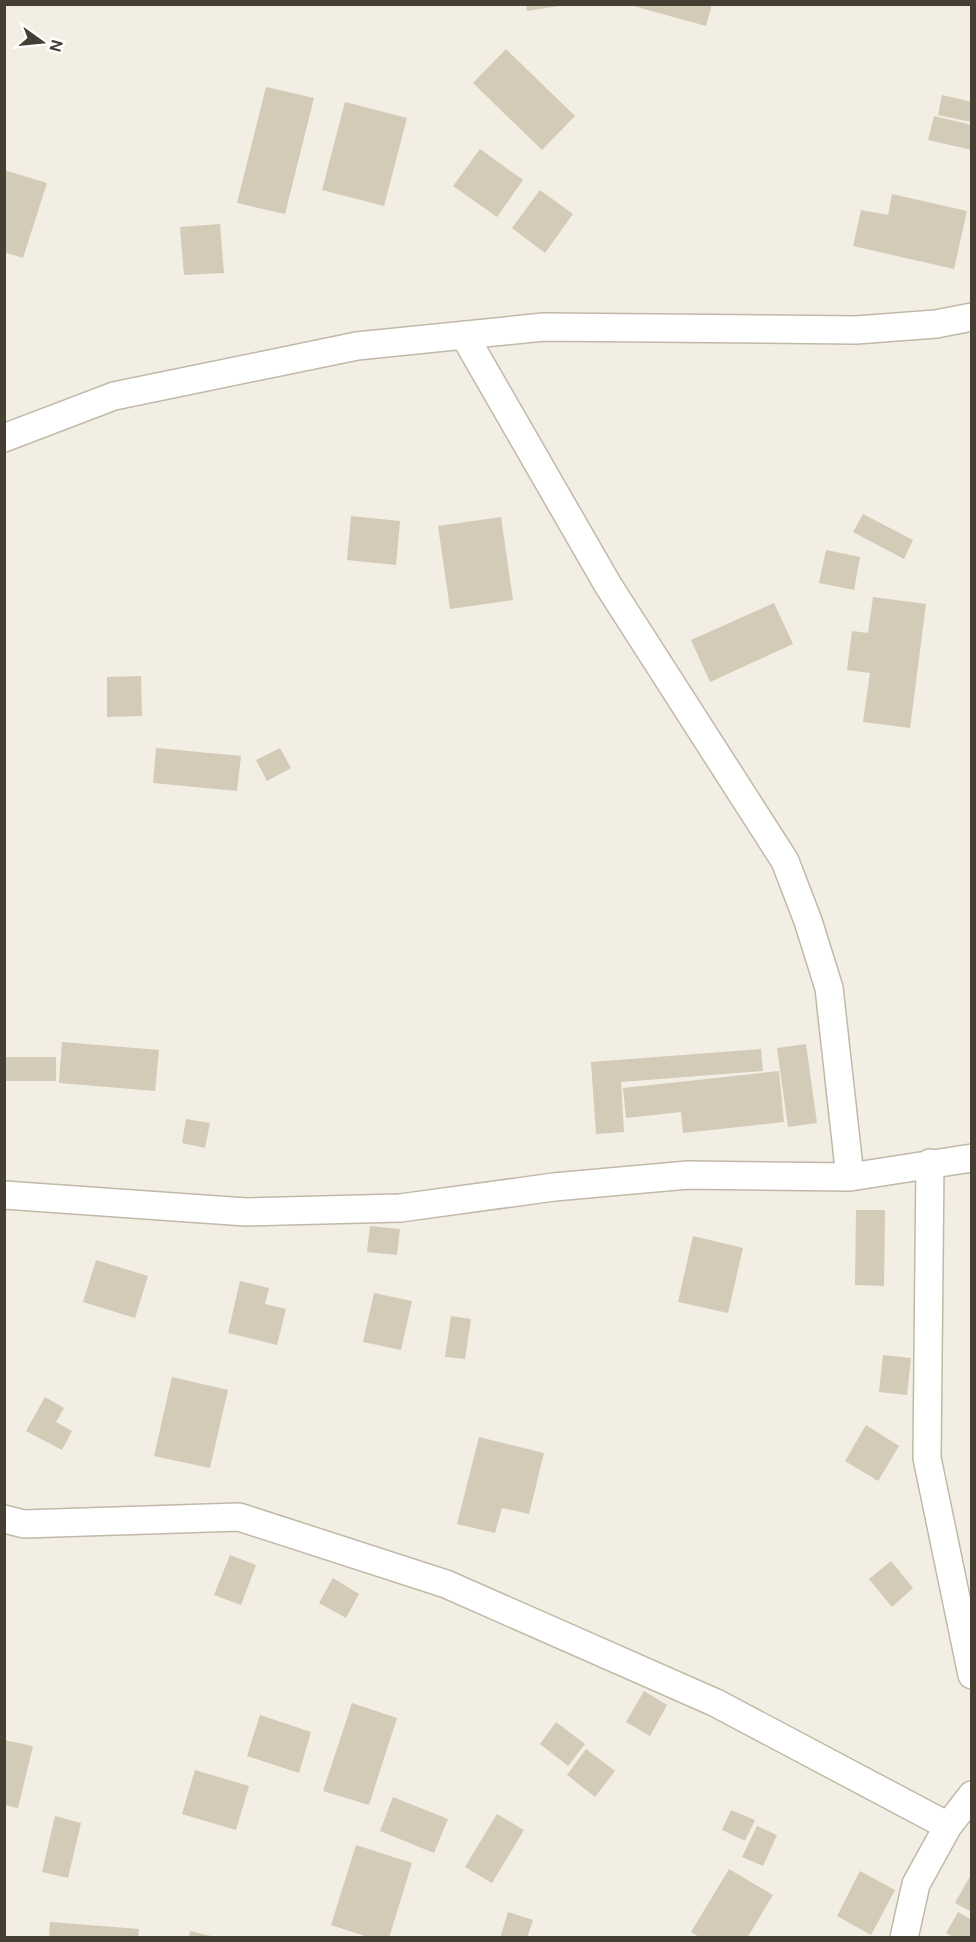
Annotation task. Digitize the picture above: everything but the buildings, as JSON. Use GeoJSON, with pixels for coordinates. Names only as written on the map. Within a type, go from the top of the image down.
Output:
{"type":"FeatureCollection","features":[{"type":"Feature","properties":{"kind":"street"},"geometry":{"type":"LineString","coordinates":[[4,438],[114,396],[357,346],[544,327],[856,330],[936,324],[972,317]]}},
{"type":"Feature","properties":{"kind":"street"},"geometry":{"type":"LineString","coordinates":[[464,335],[608,585],[785,861],[808,921],[829,988],[850,1177]]}},
{"type":"Feature","properties":{"kind":"street"},"geometry":{"type":"LineString","coordinates":[[4,1195],[246,1212],[400,1208],[554,1187],[688,1175],[850,1177],[972,1158]]}},
{"type":"Feature","properties":{"kind":"street"},"geometry":{"type":"LineString","coordinates":[[930,1163],[927,1458],[972,1675]]}},
{"type":"Feature","properties":{"kind":"street"},"geometry":{"type":"LineString","coordinates":[[4,1519],[24,1524],[239,1517],[446,1584],[716,1703],[948,1826]]}},
{"type":"Feature","properties":{"kind":"street"},"geometry":{"type":"LineString","coordinates":[[904,1938],[916,1884],[948,1826],[972,1795]]}}]}
